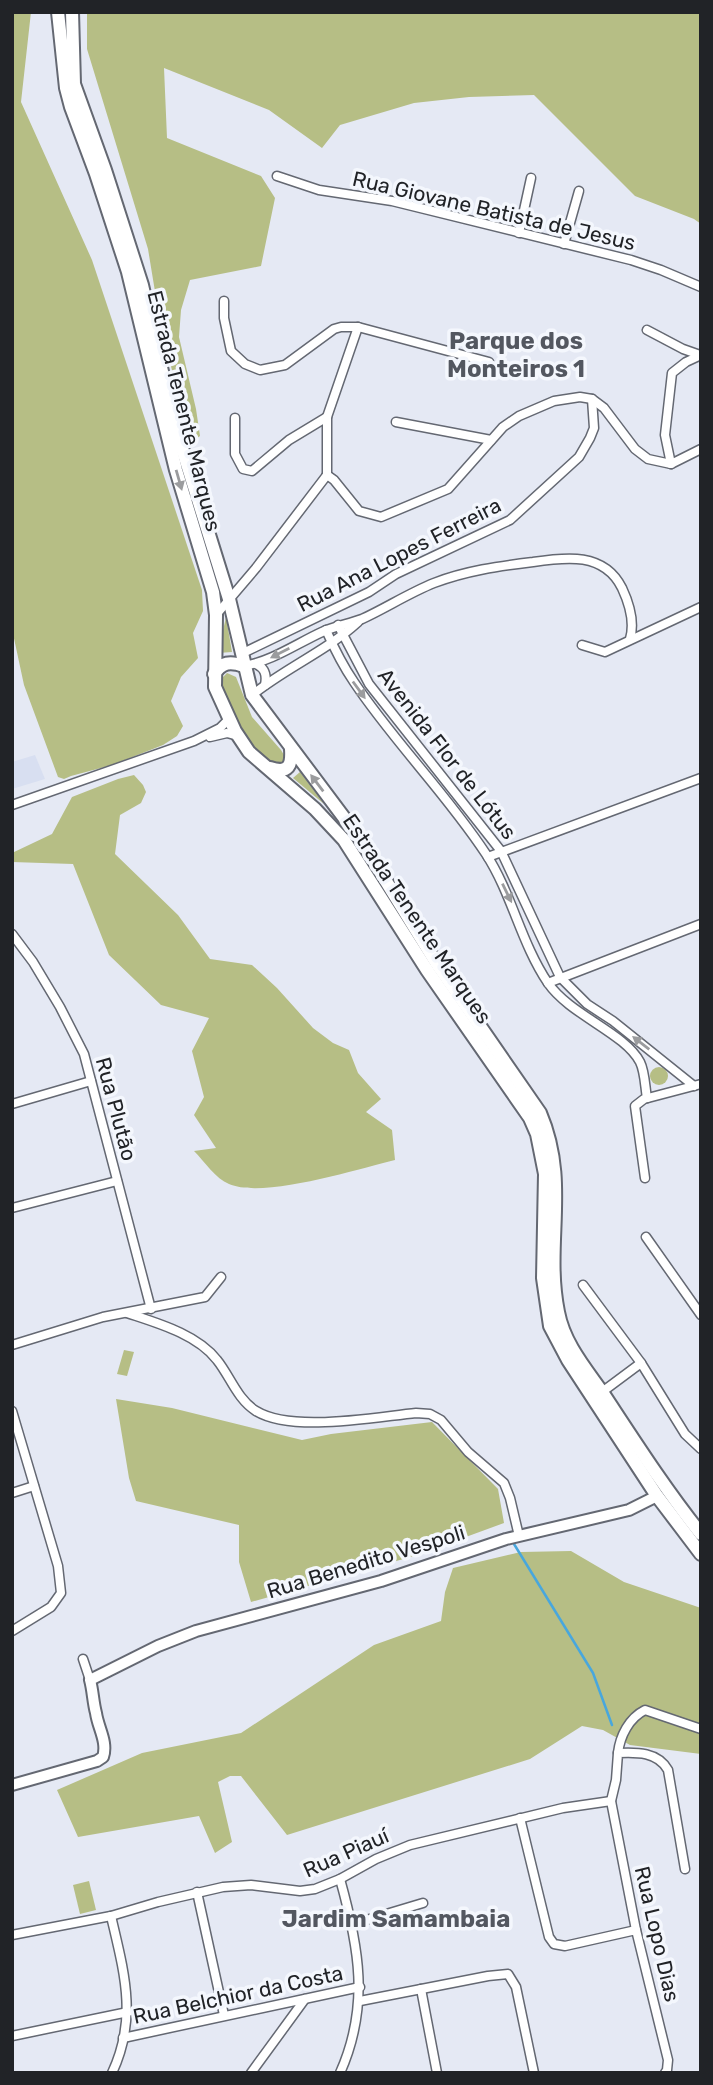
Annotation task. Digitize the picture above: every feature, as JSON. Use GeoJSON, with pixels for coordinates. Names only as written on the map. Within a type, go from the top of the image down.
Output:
{"type":"FeatureCollection","features":[{"type":"Feature","properties":{"kind":"main road","name":"Estrada Tenente Marques"},"geometry":{"type":"LineString","coordinates":[[58,12],[66,88],[71,107],[128,272],[176,470],[212,592],[216,615],[215,687],[229,719],[249,752],[327,821],[344,840],[427,970],[530,1118],[537,1134],[545,1174],[543,1278],[550,1326],[568,1360],[657,1496],[701,1554]]}},
{"type":"Feature","properties":{"kind":"main road","name":"Estrada Tenente Marques"},"geometry":{"type":"LineString","coordinates":[[72,12],[74,85],[142,285],[173,419],[229,598],[247,661],[252,695],[360,839],[437,964],[540,1113],[548,1130],[556,1171],[554,1278],[558,1312],[569,1342],[666,1491],[701,1534]]}},
{"type":"Feature","properties":{"kind":"main road"},"geometry":{"type":"LineString","coordinates":[[214,674],[224,664],[247,661]]}},
{"type":"Feature","properties":{"kind":"main road"},"geometry":{"type":"LineString","coordinates":[[267,767],[284,771],[289,768],[292,763],[291,748]]}},
{"type":"Feature","properties":{"kind":"street","name":"Rua Giovane Batista de Jesus"},"geometry":{"type":"LineString","coordinates":[[277,176],[319,190],[392,201],[651,266],[701,287]]}},
{"type":"Feature","properties":{"kind":"street"},"geometry":{"type":"LineString","coordinates":[[520,233],[531,178]]}},
{"type":"Feature","properties":{"kind":"street"},"geometry":{"type":"LineString","coordinates":[[564,244],[579,191]]}},
{"type":"Feature","properties":{"kind":"street"},"geometry":{"type":"LineString","coordinates":[[224,301],[226,337],[231,351],[245,364],[260,370],[285,365],[334,329],[341,327],[358,327],[489,362]]}},
{"type":"Feature","properties":{"kind":"street"},"geometry":{"type":"LineString","coordinates":[[216,615],[256,568],[327,475],[327,417],[358,327]]}},
{"type":"Feature","properties":{"kind":"street"},"geometry":{"type":"LineString","coordinates":[[647,330],[700,355]]}},
{"type":"Feature","properties":{"kind":"street"},"geometry":{"type":"LineString","coordinates":[[671,464],[665,435],[672,373],[700,355]]}},
{"type":"Feature","properties":{"kind":"street"},"geometry":{"type":"LineString","coordinates":[[327,475],[359,511],[382,517],[448,489],[503,427],[537,407],[580,397],[592,399],[615,421],[641,454],[655,462],[671,464],[701,449]]}},
{"type":"Feature","properties":{"kind":"street","name":"Rua Ana Lopes Ferreira"},"geometry":{"type":"LineString","coordinates":[[247,661],[396,574],[510,520],[579,457],[594,428],[592,399]]}},
{"type":"Feature","properties":{"kind":"street"},"geometry":{"type":"LineString","coordinates":[[235,418],[237,460],[243,469],[252,471],[289,440],[327,417]]}},
{"type":"Feature","properties":{"kind":"street"},"geometry":{"type":"LineString","coordinates":[[397,422],[491,440]]}},
{"type":"Feature","properties":{"kind":"street"},"geometry":{"type":"LineString","coordinates":[[247,661],[338,625],[360,620],[413,592],[453,576],[564,557],[596,562],[609,570],[619,582],[629,607],[632,632],[630,639]]}},
{"type":"Feature","properties":{"kind":"street"},"geometry":{"type":"LineString","coordinates":[[582,645],[605,652],[701,607]]}},
{"type":"Feature","properties":{"kind":"street"},"geometry":{"type":"LineString","coordinates":[[252,695],[333,644],[360,620]]}},
{"type":"Feature","properties":{"kind":"street","name":"Avenida Flor de Lótus"},"geometry":{"type":"LineString","coordinates":[[338,625],[369,684],[501,851],[560,977],[587,1004],[697,1085]]}},
{"type":"Feature","properties":{"kind":"street","name":"Avenida Flor de Lótus"},"geometry":{"type":"LineString","coordinates":[[326,630],[362,693],[488,857],[548,983],[568,1004],[636,1056],[641,1064],[647,1098]]}},
{"type":"Feature","properties":{"kind":"street"},"geometry":{"type":"LineString","coordinates":[[247,661],[261,666],[266,674],[265,685]]}},
{"type":"Feature","properties":{"kind":"street"},"geometry":{"type":"LineString","coordinates":[[194,741],[220,728],[229,719]]}},
{"type":"Feature","properties":{"kind":"street"},"geometry":{"type":"LineString","coordinates":[[12,805],[194,741],[228,733],[238,736]]}},
{"type":"Feature","properties":{"kind":"street"},"geometry":{"type":"LineString","coordinates":[[488,857],[701,778]]}},
{"type":"Feature","properties":{"kind":"street"},"geometry":{"type":"LineString","coordinates":[[548,983],[701,924]]}},
{"type":"Feature","properties":{"kind":"street","name":"Rua Plutão"},"geometry":{"type":"LineString","coordinates":[[12,934],[33,962],[75,1033],[84,1055],[151,1309]]}},
{"type":"Feature","properties":{"kind":"street"},"geometry":{"type":"LineString","coordinates":[[12,1104],[91,1082]]}},
{"type":"Feature","properties":{"kind":"street"},"geometry":{"type":"LineString","coordinates":[[645,1178],[635,1106],[647,1098],[697,1085]]}},
{"type":"Feature","properties":{"kind":"street"},"geometry":{"type":"LineString","coordinates":[[12,1208],[117,1181]]}},
{"type":"Feature","properties":{"kind":"street"},"geometry":{"type":"LineString","coordinates":[[646,1237],[701,1315]]}},
{"type":"Feature","properties":{"kind":"street"},"geometry":{"type":"LineString","coordinates":[[12,1345],[103,1317],[205,1297],[221,1277]]}},
{"type":"Feature","properties":{"kind":"street"},"geometry":{"type":"LineString","coordinates":[[583,1285],[641,1363],[685,1434],[701,1449]]}},
{"type":"Feature","properties":{"kind":"street"},"geometry":{"type":"LineString","coordinates":[[127,1313],[174,1329],[205,1348],[217,1359],[247,1404],[258,1412],[297,1422],[416,1413],[436,1416],[468,1452],[504,1483],[519,1536]]}},
{"type":"Feature","properties":{"kind":"street"},"geometry":{"type":"LineString","coordinates":[[602,1392],[641,1363]]}},
{"type":"Feature","properties":{"kind":"street"},"geometry":{"type":"LineString","coordinates":[[12,1411],[58,1566],[61,1593],[51,1607],[12,1631]]}},
{"type":"Feature","properties":{"kind":"street"},"geometry":{"type":"LineString","coordinates":[[12,1493],[34,1486]]}},
{"type":"Feature","properties":{"kind":"street","name":"Rua Benedito Vespoli"},"geometry":{"type":"LineString","coordinates":[[90,1680],[158,1646],[196,1632],[381,1581],[519,1536],[629,1510],[657,1496]]}},
{"type":"Feature","properties":{"kind":"street"},"geometry":{"type":"LineString","coordinates":[[12,1785],[97,1762],[103,1757],[105,1743],[83,1659]]}},
{"type":"Feature","properties":{"kind":"street"},"geometry":{"type":"LineString","coordinates":[[611,1801],[618,1753],[625,1730],[631,1721],[645,1710],[701,1729]]}},
{"type":"Feature","properties":{"kind":"street"},"geometry":{"type":"LineString","coordinates":[[618,1753],[653,1756],[661,1760],[668,1770],[685,1869]]}},
{"type":"Feature","properties":{"kind":"street","name":"Rua Piauí"},"geometry":{"type":"LineString","coordinates":[[12,1935],[111,1916],[197,1892],[251,1885],[300,1891],[340,1879],[410,1844],[563,1808],[611,1801]]}},
{"type":"Feature","properties":{"kind":"street","name":"Rua Lopo Dias"},"geometry":{"type":"LineString","coordinates":[[611,1801],[636,1930],[668,2060],[664,2073]]}},
{"type":"Feature","properties":{"kind":"street"},"geometry":{"type":"LineString","coordinates":[[520,1818],[551,1941],[557,1946],[565,1946],[636,1930]]}},
{"type":"Feature","properties":{"kind":"street"},"geometry":{"type":"LineString","coordinates":[[340,1879],[353,1924],[360,1987],[354,2035],[340,2073]]}},
{"type":"Feature","properties":{"kind":"street"},"geometry":{"type":"LineString","coordinates":[[197,1892],[224,2015]]}},
{"type":"Feature","properties":{"kind":"street"},"geometry":{"type":"LineString","coordinates":[[353,1924],[423,1903]]}},
{"type":"Feature","properties":{"kind":"street"},"geometry":{"type":"LineString","coordinates":[[111,1916],[127,1988],[128,2012],[114,2070],[124,2073]]}},
{"type":"Feature","properties":{"kind":"street"},"geometry":{"type":"LineString","coordinates":[[360,2001],[508,1974],[514,1981],[534,2073]]}},
{"type":"Feature","properties":{"kind":"street","name":"Rua Belchior da Costa"},"geometry":{"type":"LineString","coordinates":[[123,2038],[360,1987]]}},
{"type":"Feature","properties":{"kind":"street"},"geometry":{"type":"LineString","coordinates":[[421,1989],[437,2073]]}},
{"type":"Feature","properties":{"kind":"street"},"geometry":{"type":"LineString","coordinates":[[251,2073],[305,1999]]}},
{"type":"Feature","properties":{"kind":"street"},"geometry":{"type":"LineString","coordinates":[[12,2036],[128,2012]]}},
{"type":"Feature","properties":{"kind":"shaded area"},"geometry":{"type":"Polygon","coordinates":[[[35,755],[45,779],[12,789],[12,762],[35,755]]]}},
{"type":"Feature","properties":{"kind":"green space"},"geometry":{"type":"Polygon","coordinates":[[[12,12],[31,12],[21,102],[92,260],[202,590],[203,611],[193,633],[198,658],[181,677],[171,701],[183,726],[177,736],[163,745],[112,765],[64,779],[58,777],[24,685],[12,629],[12,12]]]}},
{"type":"Feature","properties":{"kind":"green space"},"geometry":{"type":"Polygon","coordinates":[[[87,12],[701,12],[701,224],[635,196],[534,95],[469,97],[414,103],[340,125],[322,148],[269,110],[164,68],[167,138],[261,176],[275,198],[261,266],[190,280],[181,310],[179,337],[200,436],[191,443],[161,328],[148,249],[87,49],[87,12]]]}},
{"type":"Feature","properties":{"kind":"green space"},"geometry":{"type":"Polygon","coordinates":[[[226,617],[232,652],[218,653],[226,617]]]}},
{"type":"Feature","properties":{"kind":"green space"},"geometry":{"type":"Polygon","coordinates":[[[227,673],[236,677],[252,717],[287,760],[279,767],[258,751],[237,721],[221,685],[222,678],[227,673]]]}},
{"type":"Feature","properties":{"kind":"green space"},"geometry":{"type":"Polygon","coordinates":[[[300,772],[324,804],[293,778],[300,772]]]}},
{"type":"Feature","properties":{"kind":"green space"},"geometry":{"type":"Polygon","coordinates":[[[134,775],[146,792],[141,803],[120,815],[115,854],[178,915],[210,959],[252,965],[313,1028],[333,1043],[349,1050],[358,1073],[381,1099],[366,1112],[392,1130],[395,1160],[311,1181],[244,1188],[219,1178],[194,1151],[216,1148],[194,1115],[204,1097],[192,1051],[209,1018],[161,1005],[109,955],[73,864],[12,862],[12,853],[52,834],[72,797],[134,775]]]}},
{"type":"Feature","properties":{"kind":"green space"},"geometry":{"type":"Polygon","coordinates":[[[659,1067],[665,1070],[668,1076],[665,1082],[659,1085],[653,1082],[650,1076],[653,1070],[659,1067]]]}},
{"type":"Feature","properties":{"kind":"green space"},"geometry":{"type":"Polygon","coordinates":[[[124,1350],[134,1352],[127,1376],[117,1374],[124,1350]]]}},
{"type":"Feature","properties":{"kind":"green space"},"geometry":{"type":"Polygon","coordinates":[[[116,1399],[172,1408],[302,1440],[432,1422],[498,1489],[504,1523],[414,1556],[251,1602],[239,1562],[239,1525],[136,1501],[129,1478],[116,1399]]]}},
{"type":"Feature","properties":{"kind":"green space"},"geometry":{"type":"Polygon","coordinates":[[[571,1551],[624,1582],[701,1608],[701,1754],[630,1745],[603,1730],[582,1726],[530,1759],[287,1835],[241,1776],[230,1776],[218,1782],[232,1842],[215,1853],[199,1816],[78,1837],[57,1790],[142,1753],[241,1733],[374,1645],[441,1621],[445,1592],[453,1568],[521,1552],[571,1551]]]}},
{"type":"Feature","properties":{"kind":"green space"},"geometry":{"type":"Polygon","coordinates":[[[89,1881],[96,1910],[80,1914],[73,1885],[89,1881]]]}},
{"type":"Feature","properties":{"kind":"waterway"},"geometry":{"type":"LineString","coordinates":[[514,1544],[593,1673],[612,1725]]}},
{"type":"Feature","properties":{"kind":"district","name":"Parque dos Monteiros 1"},"geometry":{"type":"Point","coordinates":[516,355]}},
{"type":"Feature","properties":{"kind":"district","name":"Jardim Samambaia"},"geometry":{"type":"Point","coordinates":[396,1919]}}]}
